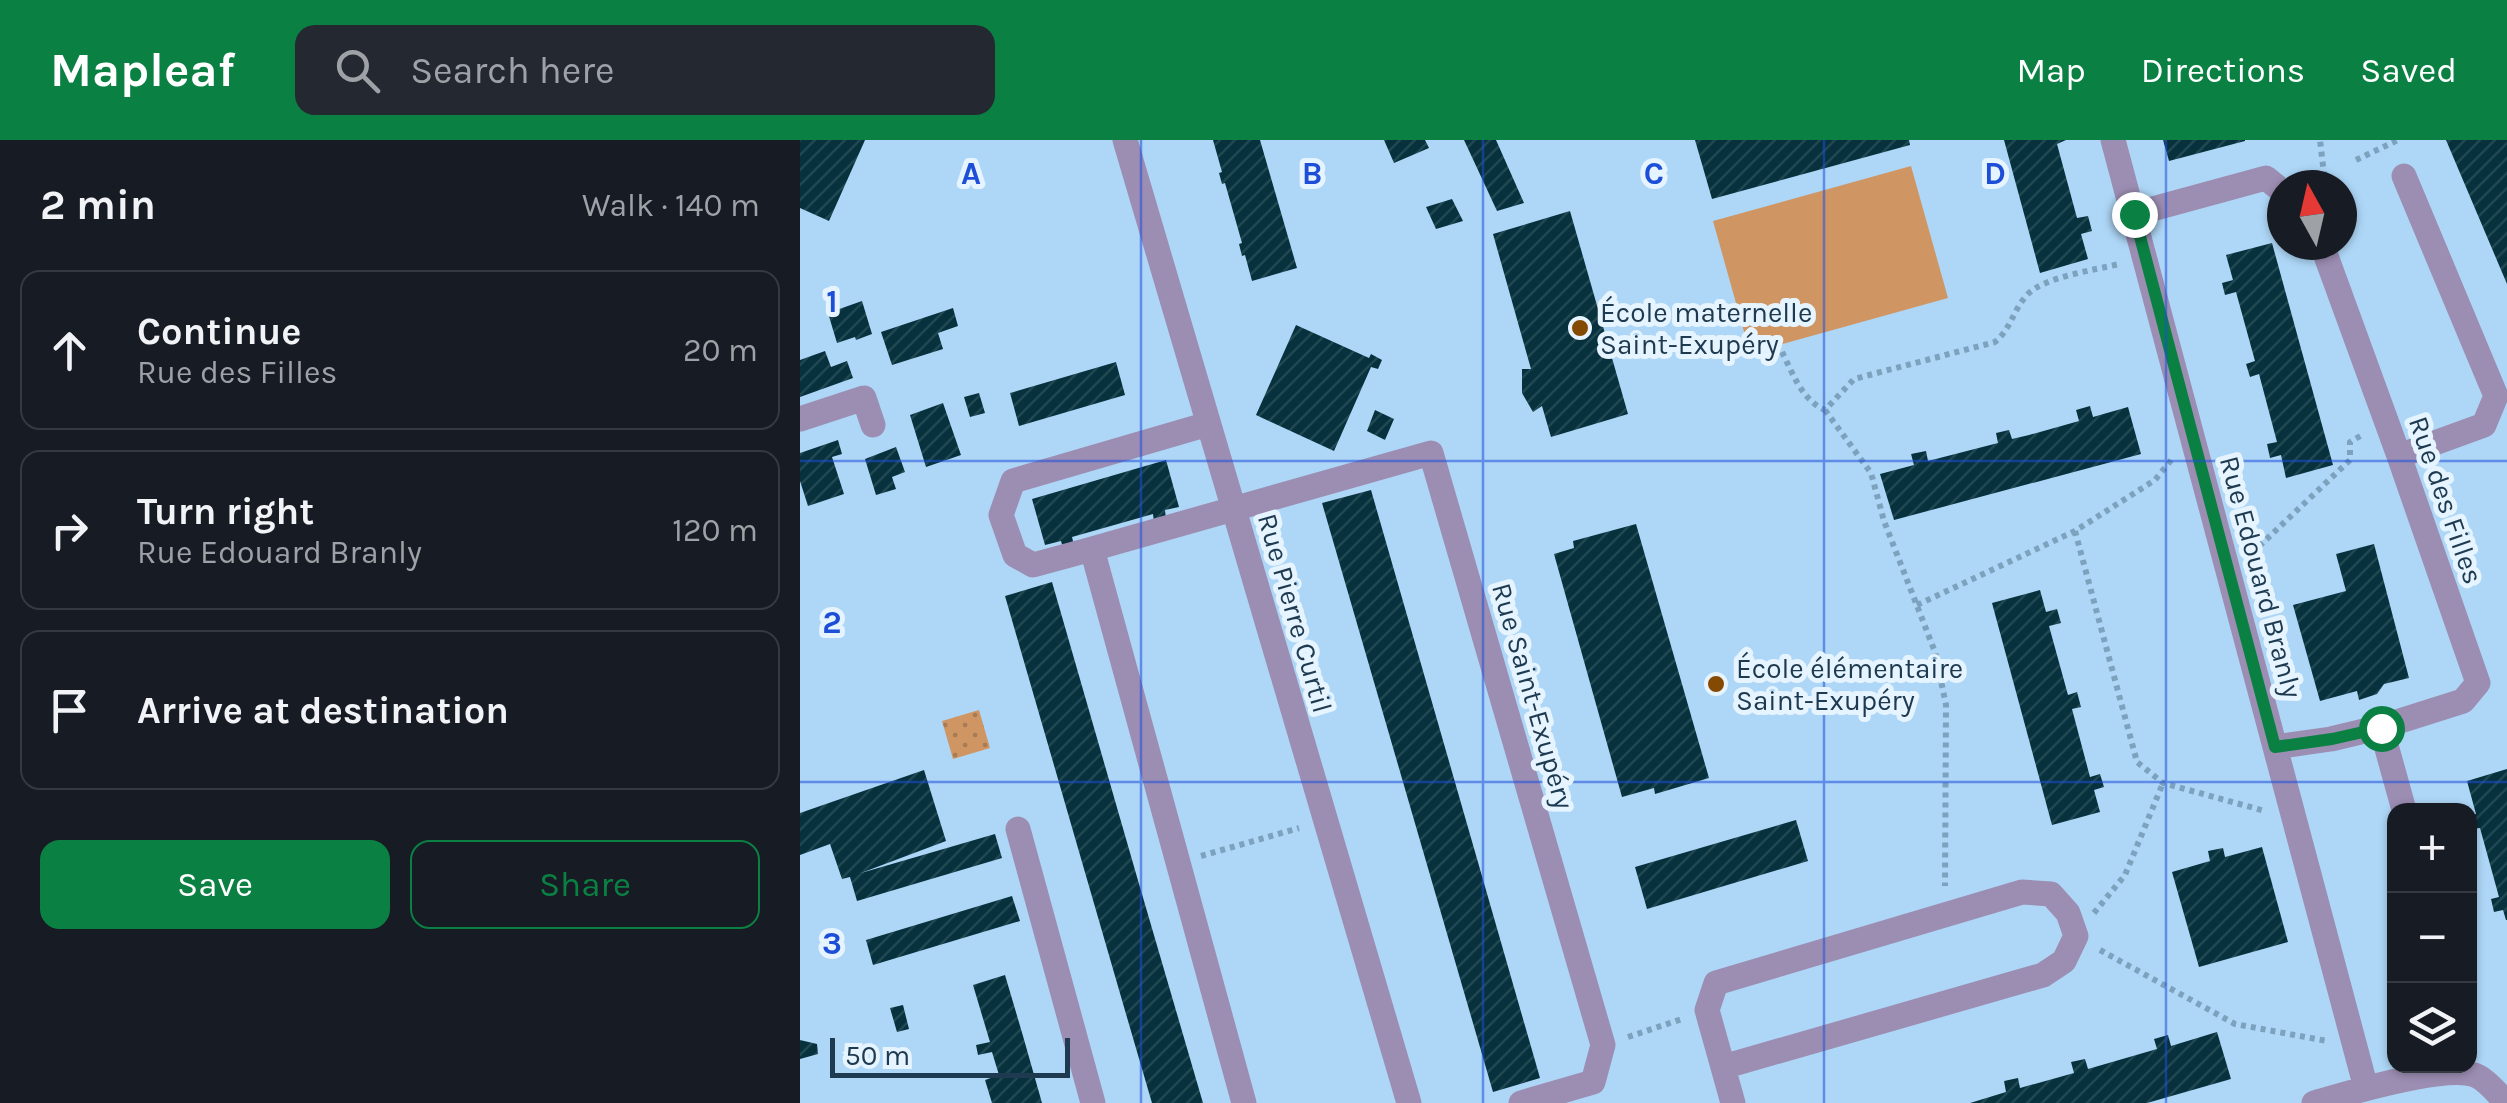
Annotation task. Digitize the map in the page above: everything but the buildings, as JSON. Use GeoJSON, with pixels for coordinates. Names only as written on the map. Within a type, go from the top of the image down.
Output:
{"type":"FeatureCollection","features":[{"type":"Feature","properties":{"kind":"street","name":"Rue Pierre Curtil"},"geometry":{"type":"LineString","coordinates":[[1124,140],[1409,1103]]}},
{"type":"Feature","properties":{"kind":"street","name":"Rue Edouard Branly"},"geometry":{"type":"LineString","coordinates":[[2113,140],[2366,1088]]}},
{"type":"Feature","properties":{"kind":"street"},"geometry":{"type":"LineString","coordinates":[[2399,456],[2484,425],[2496,396],[2404,176]]}},
{"type":"Feature","properties":{"kind":"street"},"geometry":{"type":"LineString","coordinates":[[2134,214],[2267,179]]}},
{"type":"Feature","properties":{"kind":"street","name":"Rue des Filles"},"geometry":{"type":"LineString","coordinates":[[2275,747],[2381,728],[2464,701],[2478,683],[2327,260]]}},
{"type":"Feature","properties":{"kind":"street"},"geometry":{"type":"LineString","coordinates":[[800,419],[864,398],[873,425]]}},
{"type":"Feature","properties":{"kind":"street"},"geometry":{"type":"LineString","coordinates":[[1208,424],[1013,481],[1001,515],[1016,555],[1033,565],[1234,510]]}},
{"type":"Feature","properties":{"kind":"street","name":"Rue Saint-Exupéry"},"geometry":{"type":"LineString","coordinates":[[1234,510],[1431,453],[1603,1046]]}},
{"type":"Feature","properties":{"kind":"street"},"geometry":{"type":"LineString","coordinates":[[1092,549],[1244,1103]]}},
{"type":"Feature","properties":{"kind":"street"},"geometry":{"type":"LineString","coordinates":[[2381,728],[2402,803]]}},
{"type":"Feature","properties":{"kind":"street"},"geometry":{"type":"LineString","coordinates":[[1018,829],[1092,1103]]}},
{"type":"Feature","properties":{"kind":"street"},"geometry":{"type":"LineString","coordinates":[[1723,1067],[2043,975],[2064,961],[2076,936],[2068,913],[2051,894],[2022,892],[1716,983],[1707,1010],[1733,1103]]}},
{"type":"Feature","properties":{"kind":"street"},"geometry":{"type":"LineString","coordinates":[[1520,1103],[1593,1082],[1603,1046]]}},
{"type":"Feature","properties":{"kind":"street"},"geometry":{"type":"LineString","coordinates":[[2322,1102],[2366,1088],[2440,1073]]}},
{"type":"Feature","properties":{"kind":"street"},"geometry":{"type":"LineString","coordinates":[[2473,1073],[2504,1103]]}},
{"type":"Feature","properties":{"kind":"path"},"geometry":{"type":"LineString","coordinates":[[2320,140],[2324,170]]}},
{"type":"Feature","properties":{"kind":"path"},"geometry":{"type":"LineString","coordinates":[[2356,160],[2398,140]]}},
{"type":"Feature","properties":{"kind":"path"},"geometry":{"type":"LineString","coordinates":[[1825,410],[1854,378],[1995,342],[2005,334],[2020,304],[2033,289],[2144,258]]}},
{"type":"Feature","properties":{"kind":"path"},"geometry":{"type":"LineString","coordinates":[[1782,352],[1813,405],[1825,410],[1871,473],[1884,521],[1935,652],[1946,705],[1945,916]]}},
{"type":"Feature","properties":{"kind":"path"},"geometry":{"type":"LineString","coordinates":[[2229,575],[2350,460],[2350,442],[2387,423]]}},
{"type":"Feature","properties":{"kind":"path"},"geometry":{"type":"LineString","coordinates":[[1917,605],[2075,531],[2155,480],[2192,435]]}},
{"type":"Feature","properties":{"kind":"path"},"geometry":{"type":"LineString","coordinates":[[2075,531],[2137,762],[2163,784],[2294,819]]}},
{"type":"Feature","properties":{"kind":"path"},"geometry":{"type":"LineString","coordinates":[[2163,784],[2125,875],[2076,936],[2235,1024],[2324,1041],[2353,1039]]}},
{"type":"Feature","properties":{"kind":"path"},"geometry":{"type":"LineString","coordinates":[[1178,863],[1325,821]]}},
{"type":"Feature","properties":{"kind":"path"},"geometry":{"type":"LineString","coordinates":[[1603,1046],[1707,1010]]}},
{"type":"Feature","properties":{"kind":"shaded area"},"geometry":{"type":"Polygon","coordinates":[[[1911,166],[1948,298],[1750,353],[1713,221],[1911,166]]]}},
{"type":"Feature","properties":{"kind":"shaded area"},"geometry":{"type":"Polygon","coordinates":[[[979,710],[990,748],[953,759],[942,721],[979,710]]]}},
{"type":"Feature","properties":{"kind":"place","name":"École maternelle Saint-Exupéry"},"geometry":{"type":"Point","coordinates":[1580,328]}},
{"type":"Feature","properties":{"kind":"place","name":"École élémentaire Saint-Exupéry"},"geometry":{"type":"Point","coordinates":[1716,684]}},
{"type":"Feature","properties":{"kind":"route"},"geometry":{"type":"LineString","coordinates":[[2134,214],[2275,747],[2381,728]]}}]}
